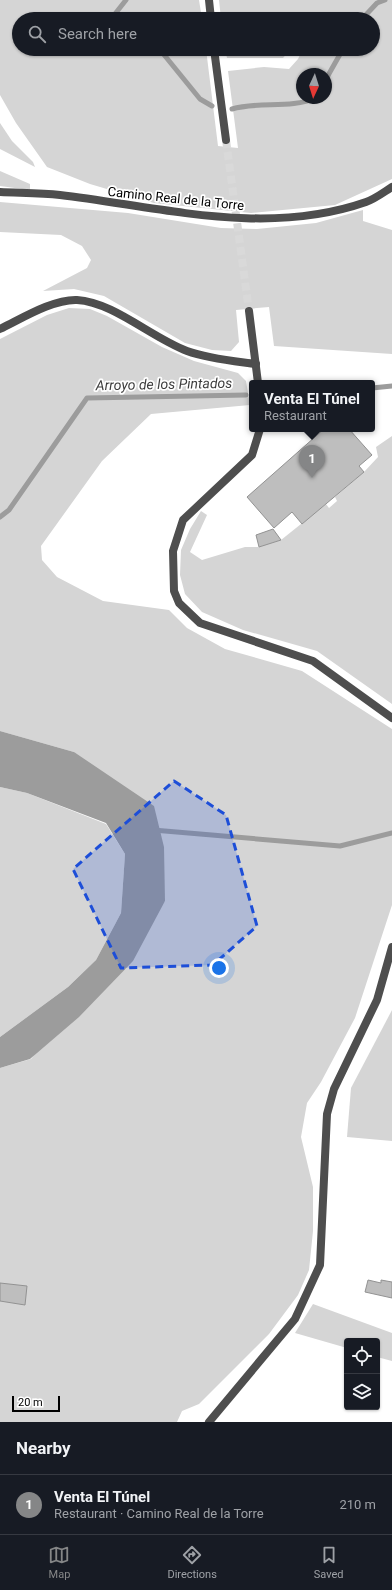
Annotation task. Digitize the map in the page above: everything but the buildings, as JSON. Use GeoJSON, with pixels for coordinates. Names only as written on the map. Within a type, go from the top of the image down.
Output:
{"type":"FeatureCollection","features":[{"type":"Feature","properties":{"kind":"street"},"geometry":{"type":"LineString","coordinates":[[209,0],[210,12]]}},
{"type":"Feature","properties":{"kind":"street"},"geometry":{"type":"LineString","coordinates":[[215,56],[226,140]]}},
{"type":"Feature","properties":{"kind":"street","name":"Camino Real de la Torre"},"geometry":{"type":"LineString","coordinates":[[0,192],[59,195],[224,218],[271,218],[333,212],[367,202],[392,187]]}},
{"type":"Feature","properties":{"kind":"street"},"geometry":{"type":"LineString","coordinates":[[0,329],[56,303],[76,300],[96,303],[188,351],[216,358],[256,364]]}},
{"type":"Feature","properties":{"kind":"street"},"geometry":{"type":"LineString","coordinates":[[249,312],[258,380]]}},
{"type":"Feature","properties":{"kind":"street"},"geometry":{"type":"LineString","coordinates":[[259,432],[252,455],[183,520],[173,551],[174,591],[179,603],[200,623],[313,661],[392,718]]}},
{"type":"Feature","properties":{"kind":"street"},"geometry":{"type":"LineString","coordinates":[[209,1422],[295,1319],[320,1265],[327,1114],[334,1089],[377,1000],[392,947]]}},
{"type":"Feature","properties":{"kind":"highlighted area"},"geometry":{"type":"Polygon","coordinates":[[[174,781],[226,815],[257,926],[213,965],[121,968],[73,869],[174,781]]]}},
{"type":"Feature","properties":{"kind":"shaded area"},"geometry":{"type":"Polygon","coordinates":[[[0,0],[199,0],[201,12],[12,12],[12,56],[207,56],[218,146],[238,148],[228,71],[264,67],[289,69],[300,56],[380,56],[380,12],[220,12],[219,0],[392,0],[392,179],[335,205],[251,213],[154,203],[90,184],[47,167],[16,123],[0,95],[0,0]]]}},
{"type":"Feature","properties":{"kind":"shaded area"},"geometry":{"type":"Polygon","coordinates":[[[227,56],[285,56],[283,58],[227,58],[227,56]]]}},
{"type":"Feature","properties":{"kind":"shaded area"},"geometry":{"type":"Polygon","coordinates":[[[0,123],[12,141],[33,162],[35,167],[0,149],[0,123]]]}},
{"type":"Feature","properties":{"kind":"shaded area"},"geometry":{"type":"Polygon","coordinates":[[[0,171],[30,184],[30,190],[0,186],[0,171]]]}},
{"type":"Feature","properties":{"kind":"shaded area"},"geometry":{"type":"Polygon","coordinates":[[[0,202],[128,213],[221,228],[257,229],[316,223],[363,210],[363,221],[392,230],[392,354],[274,346],[269,307],[236,310],[239,342],[231,351],[212,350],[185,343],[104,296],[74,289],[43,291],[87,268],[91,260],[82,246],[61,235],[0,232],[0,202]]]}},
{"type":"Feature","properties":{"kind":"shaded area"},"geometry":{"type":"Polygon","coordinates":[[[69,308],[90,309],[107,316],[162,347],[194,361],[238,373],[246,381],[249,405],[151,414],[102,461],[41,546],[42,560],[57,577],[103,601],[169,610],[187,628],[225,649],[302,671],[392,729],[392,905],[355,1018],[321,1082],[307,1103],[301,1137],[313,1187],[313,1231],[309,1270],[298,1295],[269,1334],[199,1404],[182,1411],[177,1422],[0,1422],[0,1068],[31,1059],[165,901],[74,752],[0,731],[0,339],[47,315],[69,308]]]}},
{"type":"Feature","properties":{"kind":"shaded area"},"geometry":{"type":"Polygon","coordinates":[[[392,436],[392,704],[317,651],[243,630],[202,612],[185,594],[180,575],[181,550],[190,529],[201,511],[207,515],[190,552],[202,560],[245,547],[259,547],[281,540],[326,504],[329,508],[337,501],[335,497],[364,472],[378,457],[376,447],[392,436]]]}},
{"type":"Feature","properties":{"kind":"shaded area"},"geometry":{"type":"Polygon","coordinates":[[[0,731],[74,752],[154,806],[164,847],[165,901],[133,961],[79,1017],[30,1059],[0,1068],[0,1037],[68,987],[96,960],[121,913],[125,854],[106,823],[27,793],[0,787],[0,731]]]}},
{"type":"Feature","properties":{"kind":"shaded area"},"geometry":{"type":"Polygon","coordinates":[[[0,787],[27,793],[106,824],[125,854],[121,913],[96,960],[68,987],[0,1037],[0,787]]]}},
{"type":"Feature","properties":{"kind":"shaded area"},"geometry":{"type":"Polygon","coordinates":[[[392,1010],[392,1141],[347,1137],[351,1088],[392,1010]]]}},
{"type":"Feature","properties":{"kind":"shaded area"},"geometry":{"type":"Polygon","coordinates":[[[313,1304],[392,1333],[392,1361],[380,1358],[380,1338],[344,1338],[344,1347],[295,1333],[313,1304]]]}},
{"type":"Feature","properties":{"kind":"waterway"},"geometry":{"type":"LineString","coordinates":[[117,12],[126,0]]}},
{"type":"Feature","properties":{"kind":"waterway"},"geometry":{"type":"LineString","coordinates":[[369,12],[377,3],[385,0]]}},
{"type":"Feature","properties":{"kind":"waterway"},"geometry":{"type":"LineString","coordinates":[[165,56],[200,99],[212,106]]}},
{"type":"Feature","properties":{"kind":"waterway"},"geometry":{"type":"LineString","coordinates":[[332,68],[339,56]]}},
{"type":"Feature","properties":{"kind":"waterway"},"geometry":{"type":"LineString","coordinates":[[232,109],[253,105],[296,103]]}},
{"type":"Feature","properties":{"kind":"waterway","name":"Arroyo de los Pintados"},"geometry":{"type":"LineString","coordinates":[[375,388],[392,386]]}},
{"type":"Feature","properties":{"kind":"waterway","name":"Arroyo de los Pintados"},"geometry":{"type":"LineString","coordinates":[[0,517],[9,510],[87,398],[246,395]]}},
{"type":"Feature","properties":{"kind":"waterway"},"geometry":{"type":"LineString","coordinates":[[153,830],[340,846],[392,833]]}},
{"type":"Feature","properties":{"kind":"tunnel"},"geometry":{"type":"LineString","coordinates":[[226,140],[249,311]]}},
{"type":"Feature","properties":{"kind":"place","name":"Venta El Túnel"},"geometry":{"type":"Point","coordinates":[312,478]}}]}
